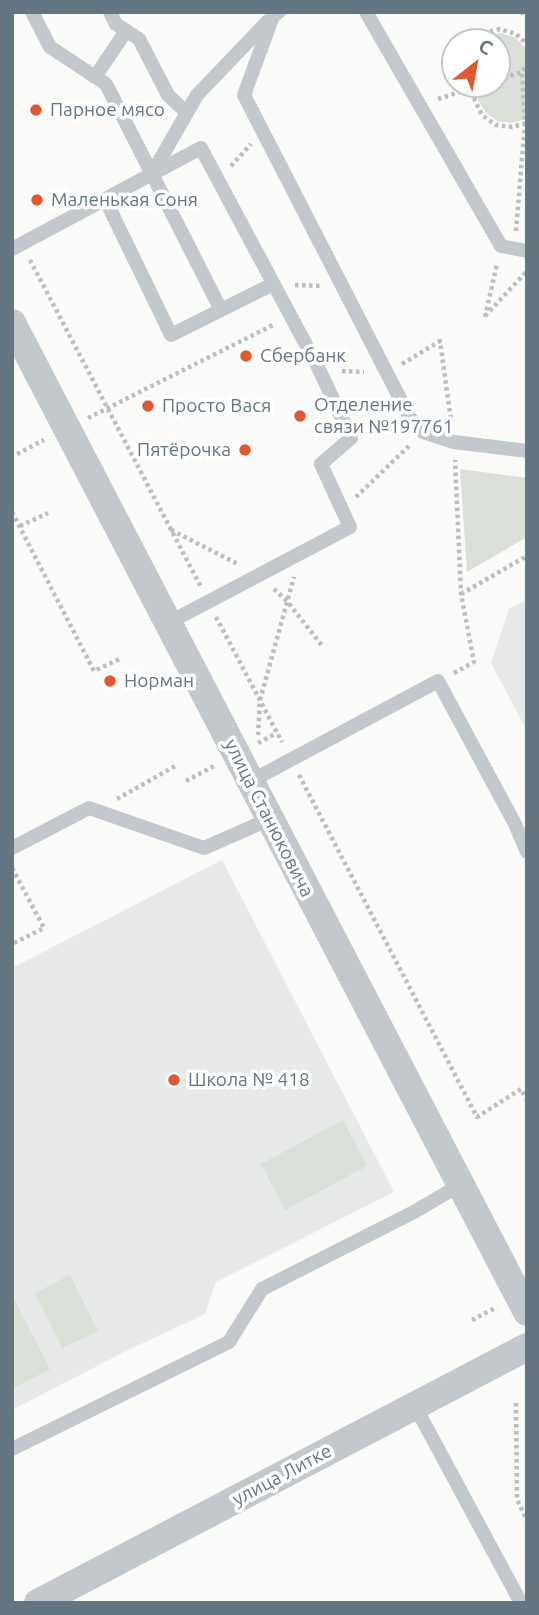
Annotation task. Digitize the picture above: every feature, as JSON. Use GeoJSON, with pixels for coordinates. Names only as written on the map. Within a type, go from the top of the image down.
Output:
{"type":"FeatureCollection","features":[{"type":"Feature","properties":{"kind":"street","name":"улица Станюковича"},"geometry":{"type":"LineString","coordinates":[[12,323],[460,1185],[516,1308]]}},
{"type":"Feature","properties":{"kind":"street","name":"улица Литке"},"geometry":{"type":"LineString","coordinates":[[38,1603],[527,1347]]}},
{"type":"Feature","properties":{"kind":"lane"},"geometry":{"type":"LineString","coordinates":[[32,12],[50,47],[106,84],[221,310]]}},
{"type":"Feature","properties":{"kind":"lane"},"geometry":{"type":"LineString","coordinates":[[110,12],[116,24],[139,39],[168,95],[187,113]]}},
{"type":"Feature","properties":{"kind":"lane"},"geometry":{"type":"LineString","coordinates":[[366,12],[420,106],[514,249]]}},
{"type":"Feature","properties":{"kind":"lane"},"geometry":{"type":"LineString","coordinates":[[152,173],[197,95],[276,14]]}},
{"type":"Feature","properties":{"kind":"lane"},"geometry":{"type":"LineString","coordinates":[[276,14],[244,95],[410,418],[423,432],[454,442],[527,451]]}},
{"type":"Feature","properties":{"kind":"lane"},"geometry":{"type":"LineString","coordinates":[[95,77],[126,31]]}},
{"type":"Feature","properties":{"kind":"lane"},"geometry":{"type":"LineString","coordinates":[[17,247],[201,148],[319,369],[351,438],[321,464],[350,527],[168,623]]}},
{"type":"Feature","properties":{"kind":"lane"},"geometry":{"type":"LineString","coordinates":[[105,199],[171,335],[274,284]]}},
{"type":"Feature","properties":{"kind":"lane"},"geometry":{"type":"LineString","coordinates":[[251,781],[438,681],[516,824],[527,852]]}},
{"type":"Feature","properties":{"kind":"lane"},"geometry":{"type":"LineString","coordinates":[[12,848],[89,808],[204,848],[270,819]]}},
{"type":"Feature","properties":{"kind":"lane"},"geometry":{"type":"LineString","coordinates":[[12,1449],[229,1342],[262,1289],[414,1212],[460,1185]]}},
{"type":"Feature","properties":{"kind":"lane"},"geometry":{"type":"LineString","coordinates":[[415,1406],[521,1603]]}},
{"type":"Feature","properties":{"kind":"path"},"geometry":{"type":"LineString","coordinates":[[521,12],[527,15]]}},
{"type":"Feature","properties":{"kind":"path"},"geometry":{"type":"LineString","coordinates":[[511,32],[527,44]]}},
{"type":"Feature","properties":{"kind":"path"},"geometry":{"type":"LineString","coordinates":[[511,76],[522,72],[527,65]]}},
{"type":"Feature","properties":{"kind":"path"},"geometry":{"type":"LineString","coordinates":[[522,72],[526,123],[514,249],[485,317],[527,271]]}},
{"type":"Feature","properties":{"kind":"path"},"geometry":{"type":"LineString","coordinates":[[420,106],[441,98]]}},
{"type":"Feature","properties":{"kind":"path"},"geometry":{"type":"LineString","coordinates":[[475,98],[482,116],[496,125],[512,127],[526,123]]}},
{"type":"Feature","properties":{"kind":"path"},"geometry":{"type":"LineString","coordinates":[[218,180],[263,131]]}},
{"type":"Feature","properties":{"kind":"path"},"geometry":{"type":"LineString","coordinates":[[17,247],[107,408],[477,1117],[527,1086]]}},
{"type":"Feature","properties":{"kind":"path"},"geometry":{"type":"LineString","coordinates":[[274,284],[344,286]]}},
{"type":"Feature","properties":{"kind":"path"},"geometry":{"type":"LineString","coordinates":[[88,418],[275,324],[281,335]]}},
{"type":"Feature","properties":{"kind":"path"},"geometry":{"type":"LineString","coordinates":[[438,681],[474,662],[461,594],[454,442],[440,341]]}},
{"type":"Feature","properties":{"kind":"path"},"geometry":{"type":"LineString","coordinates":[[343,509],[423,432]]}},
{"type":"Feature","properties":{"kind":"path"},"geometry":{"type":"LineString","coordinates":[[17,454],[52,436]]}},
{"type":"Feature","properties":{"kind":"path"},"geometry":{"type":"LineString","coordinates":[[12,512],[94,671],[122,658]]}},
{"type":"Feature","properties":{"kind":"path"},"geometry":{"type":"LineString","coordinates":[[20,527],[48,513]]}},
{"type":"Feature","properties":{"kind":"path"},"geometry":{"type":"LineString","coordinates":[[257,743],[260,700],[300,553]]}},
{"type":"Feature","properties":{"kind":"path"},"geometry":{"type":"LineString","coordinates":[[461,594],[527,556]]}},
{"type":"Feature","properties":{"kind":"path"},"geometry":{"type":"LineString","coordinates":[[96,810],[177,765]]}},
{"type":"Feature","properties":{"kind":"path"},"geometry":{"type":"LineString","coordinates":[[12,868],[44,928],[12,944]]}},
{"type":"Feature","properties":{"kind":"path"},"geometry":{"type":"LineString","coordinates":[[521,1089],[527,1100]]}},
{"type":"Feature","properties":{"kind":"path"},"geometry":{"type":"LineString","coordinates":[[472,1320],[516,1308]]}},
{"type":"Feature","properties":{"kind":"path"},"geometry":{"type":"LineString","coordinates":[[516,1403],[517,1499],[527,1521]]}},
{"type":"Feature","properties":{"kind":"shaded area"},"geometry":{"type":"Polygon","coordinates":[[[511,36],[514,37],[525,47],[527,54],[527,119],[511,123],[497,121],[486,113],[478,100],[511,98],[511,36]]]}},
{"type":"Feature","properties":{"kind":"shaded area"},"geometry":{"type":"Polygon","coordinates":[[[460,469],[527,478],[527,537],[467,572],[460,469]]]}},
{"type":"Feature","properties":{"kind":"shaded area"},"geometry":{"type":"Polygon","coordinates":[[[527,599],[527,731],[491,663],[509,609],[527,599]]]}},
{"type":"Feature","properties":{"kind":"shaded area","name":"Школа № 418"},"geometry":{"type":"Polygon","coordinates":[[[222,860],[394,1192],[216,1282],[205,1314],[12,1410],[12,968],[222,860]]]}},
{"type":"Feature","properties":{"kind":"shaded area"},"geometry":{"type":"Polygon","coordinates":[[[343,1120],[367,1166],[285,1210],[261,1164],[343,1120]]]}},
{"type":"Feature","properties":{"kind":"shaded area"},"geometry":{"type":"Polygon","coordinates":[[[70,1275],[98,1331],[62,1348],[35,1293],[70,1275]]]}},
{"type":"Feature","properties":{"kind":"shaded area"},"geometry":{"type":"Polygon","coordinates":[[[12,1295],[50,1369],[12,1389],[12,1295]]]}},
{"type":"Feature","properties":{"kind":"place","name":"Парное мясо"},"geometry":{"type":"Point","coordinates":[36,110]}},
{"type":"Feature","properties":{"kind":"place","name":"Маленькая Соня"},"geometry":{"type":"Point","coordinates":[37,200]}},
{"type":"Feature","properties":{"kind":"place","name":"Сбербанк"},"geometry":{"type":"Point","coordinates":[246,356]}},
{"type":"Feature","properties":{"kind":"place","name":"Просто Вася"},"geometry":{"type":"Point","coordinates":[148,406]}},
{"type":"Feature","properties":{"kind":"place","name":"Отделение связи №197761"},"geometry":{"type":"Point","coordinates":[300,416]}},
{"type":"Feature","properties":{"kind":"place","name":"Пятёрочка"},"geometry":{"type":"Point","coordinates":[245,450]}},
{"type":"Feature","properties":{"kind":"place","name":"Норман"},"geometry":{"type":"Point","coordinates":[110,681]}},
{"type":"Feature","properties":{"kind":"place","name":"Школа № 418"},"geometry":{"type":"Point","coordinates":[174,1080]}}]}
